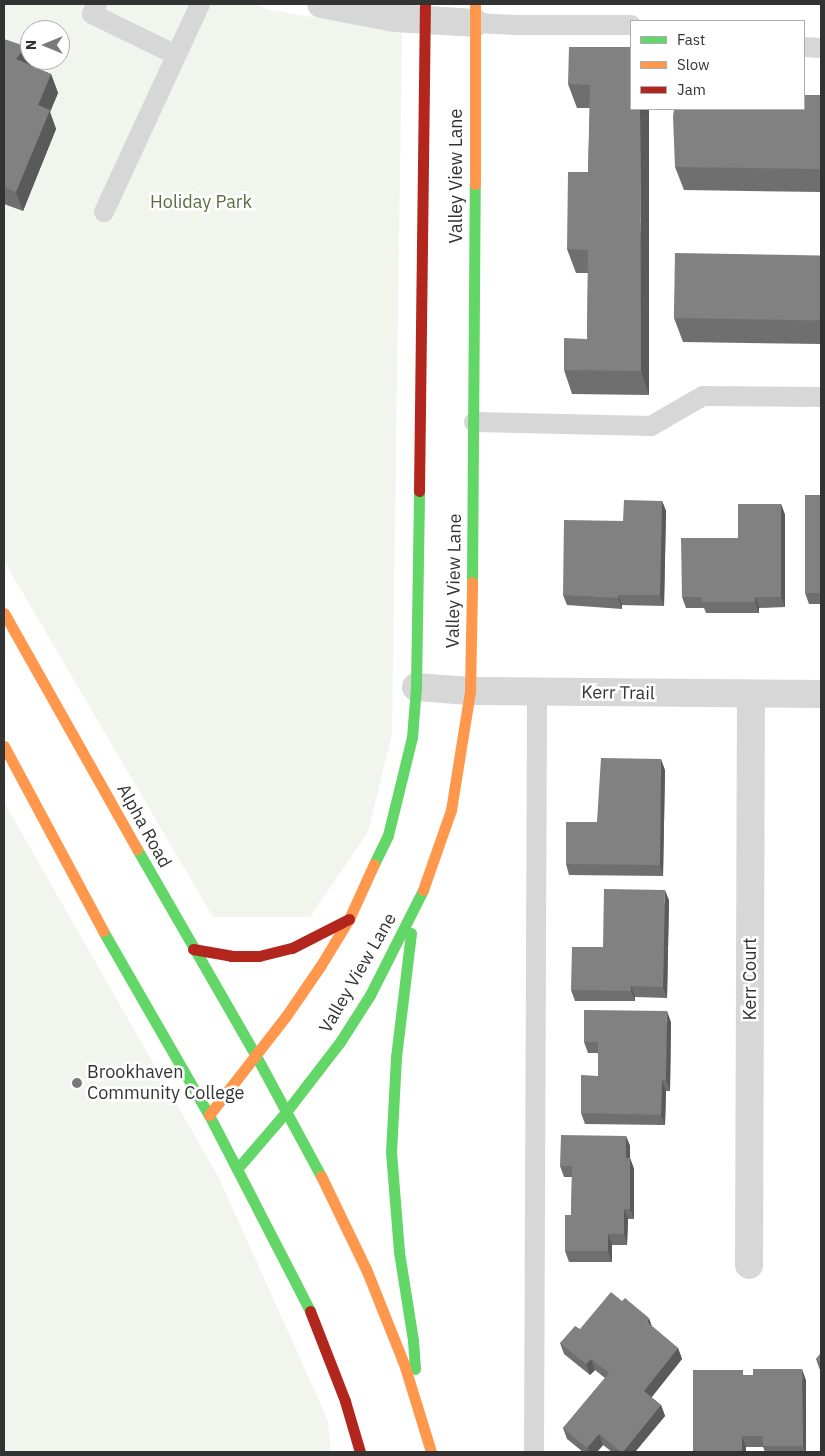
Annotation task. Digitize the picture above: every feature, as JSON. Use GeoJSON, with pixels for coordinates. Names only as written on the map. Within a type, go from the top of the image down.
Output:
{"type":"FeatureCollection","features":[{"type":"Feature","properties":{"kind":"main road","name":"Valley View Lane"},"geometry":{"type":"LineString","coordinates":[[209,1116],[286,1016],[321,965],[349,919],[388,835],[412,738],[416,687],[425,12]]}},
{"type":"Feature","properties":{"kind":"main road","name":"Valley View Lane"},"geometry":{"type":"LineString","coordinates":[[237,1169],[286,1112],[340,1042],[370,995],[430,875],[451,810],[470,691],[474,422],[475,13]]}},
{"type":"Feature","properties":{"kind":"main road","name":"Alpha Road"},"geometry":{"type":"LineString","coordinates":[[4,613],[193,949],[255,1054]]}},
{"type":"Feature","properties":{"kind":"main road"},"geometry":{"type":"LineString","coordinates":[[4,746],[82,893],[209,1116],[306,1301],[345,1401],[360,1452]]}},
{"type":"Feature","properties":{"kind":"main road"},"geometry":{"type":"LineString","coordinates":[[417,904],[408,948],[396,1057],[391,1152],[399,1252],[413,1340],[418,1413]]}},
{"type":"Feature","properties":{"kind":"main road"},"geometry":{"type":"LineString","coordinates":[[193,949],[231,956],[259,956],[292,948],[349,919]]}},
{"type":"Feature","properties":{"kind":"main road"},"geometry":{"type":"LineString","coordinates":[[255,1054],[321,1176],[366,1269],[404,1364],[431,1452]]}},
{"type":"Feature","properties":{"kind":"street"},"geometry":{"type":"LineString","coordinates":[[321,4],[395,18],[425,12],[475,13]]}},
{"type":"Feature","properties":{"kind":"street","name":"Kerr Trail"},"geometry":{"type":"LineString","coordinates":[[416,687],[470,691],[821,694]]}},
{"type":"Feature","properties":{"kind":"street","name":"Kerr Court"},"geometry":{"type":"LineString","coordinates":[[749,1265],[751,694]]}},
{"type":"Feature","properties":{"kind":"lane"},"geometry":{"type":"LineString","coordinates":[[97,4],[92,14],[176,55]]}},
{"type":"Feature","properties":{"kind":"lane"},"geometry":{"type":"LineString","coordinates":[[104,212],[200,4]]}},
{"type":"Feature","properties":{"kind":"lane"},"geometry":{"type":"LineString","coordinates":[[475,13],[516,25],[630,25]]}},
{"type":"Feature","properties":{"kind":"lane"},"geometry":{"type":"LineString","coordinates":[[805,48],[821,48]]}},
{"type":"Feature","properties":{"kind":"lane"},"geometry":{"type":"LineString","coordinates":[[474,422],[651,426],[703,396],[821,397]]}},
{"type":"Feature","properties":{"kind":"lane"},"geometry":{"type":"LineString","coordinates":[[534,1452],[537,692]]}},
{"type":"Feature","properties":{"kind":"green space","name":"Holiday Park"},"geometry":{"type":"Polygon","coordinates":[[[4,4],[256,4],[269,10],[402,32],[392,735],[368,832],[310,917],[213,917],[4,561],[4,4]]]}},
{"type":"Feature","properties":{"kind":"green space","name":"Brookhaven Community College"},"geometry":{"type":"Polygon","coordinates":[[[4,802],[220,1180],[328,1421],[331,1452],[4,1452],[4,802]]]}},
{"type":"Feature","properties":{"kind":"building"},"geometry":{"type":"Polygon","coordinates":[[[4,39],[20,44],[20,53],[16,59],[20,61],[20,70],[42,70],[51,74],[38,105],[50,110],[16,192],[4,187],[4,39]]]}},
{"type":"Feature","properties":{"kind":"building"},"geometry":{"type":"Polygon","coordinates":[[[569,47],[630,47],[630,110],[640,110],[641,371],[564,370],[564,338],[587,339],[588,250],[567,249],[568,172],[588,172],[590,85],[568,84],[569,47]]]}},
{"type":"Feature","properties":{"kind":"building"},"geometry":{"type":"Polygon","coordinates":[[[805,95],[821,95],[821,169],[675,167],[674,110],[805,110],[805,95]]]}},
{"type":"Feature","properties":{"kind":"building"},"geometry":{"type":"Polygon","coordinates":[[[675,253],[821,256],[820,321],[674,318],[675,253]]]}},
{"type":"Feature","properties":{"kind":"building"},"geometry":{"type":"Polygon","coordinates":[[[805,495],[821,495],[821,593],[805,593],[805,495]]]}},
{"type":"Feature","properties":{"kind":"building"},"geometry":{"type":"Polygon","coordinates":[[[624,500],[662,501],[660,595],[618,595],[618,598],[563,595],[564,520],[623,521],[624,500]]]}},
{"type":"Feature","properties":{"kind":"building"},"geometry":{"type":"Polygon","coordinates":[[[738,504],[781,504],[781,597],[755,597],[755,602],[702,602],[702,597],[682,597],[681,538],[738,538],[738,504]]]}},
{"type":"Feature","properties":{"kind":"building"},"geometry":{"type":"Polygon","coordinates":[[[601,758],[661,759],[660,865],[566,864],[566,822],[597,822],[601,758]]]}},
{"type":"Feature","properties":{"kind":"building"},"geometry":{"type":"Polygon","coordinates":[[[604,889],[665,890],[663,987],[631,986],[631,991],[571,990],[572,947],[603,947],[604,889]]]}},
{"type":"Feature","properties":{"kind":"building"},"geometry":{"type":"Polygon","coordinates":[[[584,1010],[667,1011],[666,1080],[662,1080],[661,1115],[581,1113],[581,1075],[598,1076],[598,1042],[584,1042],[584,1010]]]}},
{"type":"Feature","properties":{"kind":"building"},"geometry":{"type":"Polygon","coordinates":[[[561,1135],[626,1136],[626,1158],[630,1158],[630,1209],[624,1209],[624,1234],[608,1234],[608,1251],[565,1251],[565,1215],[571,1215],[572,1166],[560,1166],[561,1135]]]}},
{"type":"Feature","properties":{"kind":"building"},"geometry":{"type":"Polygon","coordinates":[[[611,1292],[622,1301],[625,1298],[649,1318],[647,1322],[678,1348],[644,1391],[661,1405],[623,1452],[599,1434],[587,1448],[563,1428],[609,1373],[591,1359],[586,1364],[560,1343],[575,1326],[580,1329],[611,1292]]]}},
{"type":"Feature","properties":{"kind":"building"},"geometry":{"type":"Polygon","coordinates":[[[821,1353],[821,1364],[816,1359],[821,1353]]]}},
{"type":"Feature","properties":{"kind":"building"},"geometry":{"type":"Polygon","coordinates":[[[753,1369],[802,1369],[803,1446],[763,1446],[763,1436],[742,1436],[742,1452],[693,1452],[693,1370],[743,1370],[743,1375],[753,1375],[753,1369]]]}},
{"type":"Feature","properties":{"kind":"traffic: fast"},"geometry":{"type":"LineString","coordinates":[[472,582],[475,184]]}},
{"type":"Feature","properties":{"kind":"traffic: fast"},"geometry":{"type":"LineString","coordinates":[[374,864],[388,835],[412,737],[416,687],[419,491]]}},
{"type":"Feature","properties":{"kind":"traffic: fast"},"geometry":{"type":"LineString","coordinates":[[137,849],[255,1054],[321,1176]]}},
{"type":"Feature","properties":{"kind":"traffic: fast"},"geometry":{"type":"LineString","coordinates":[[237,1169],[286,1112],[340,1042],[370,995],[423,890]]}},
{"type":"Feature","properties":{"kind":"traffic: fast"},"geometry":{"type":"LineString","coordinates":[[103,931],[209,1115],[310,1311]]}},
{"type":"Feature","properties":{"kind":"traffic: fast"},"geometry":{"type":"LineString","coordinates":[[411,933],[396,1057],[391,1152],[399,1252],[413,1340],[415,1369]]}},
{"type":"Feature","properties":{"kind":"traffic: slow"},"geometry":{"type":"LineString","coordinates":[[475,4],[475,184]]}},
{"type":"Feature","properties":{"kind":"traffic: slow"},"geometry":{"type":"LineString","coordinates":[[423,890],[451,810],[470,691],[472,582]]}},
{"type":"Feature","properties":{"kind":"traffic: slow"},"geometry":{"type":"LineString","coordinates":[[4,613],[137,849]]}},
{"type":"Feature","properties":{"kind":"traffic: slow"},"geometry":{"type":"LineString","coordinates":[[4,746],[103,931]]}},
{"type":"Feature","properties":{"kind":"traffic: slow"},"geometry":{"type":"LineString","coordinates":[[209,1115],[286,1016],[321,965],[349,919],[374,864]]}},
{"type":"Feature","properties":{"kind":"traffic: slow"},"geometry":{"type":"LineString","coordinates":[[321,1176],[366,1269],[404,1364],[431,1452]]}},
{"type":"Feature","properties":{"kind":"traffic: jam"},"geometry":{"type":"LineString","coordinates":[[419,491],[425,4]]}},
{"type":"Feature","properties":{"kind":"traffic: jam"},"geometry":{"type":"LineString","coordinates":[[193,949],[231,956],[259,956],[292,948],[349,919]]}},
{"type":"Feature","properties":{"kind":"traffic: jam"},"geometry":{"type":"LineString","coordinates":[[310,1311],[345,1401],[360,1452]]}},
{"type":"Feature","properties":{"kind":"place","name":"Brookhaven Community College"},"geometry":{"type":"Point","coordinates":[77,1083]}}]}
